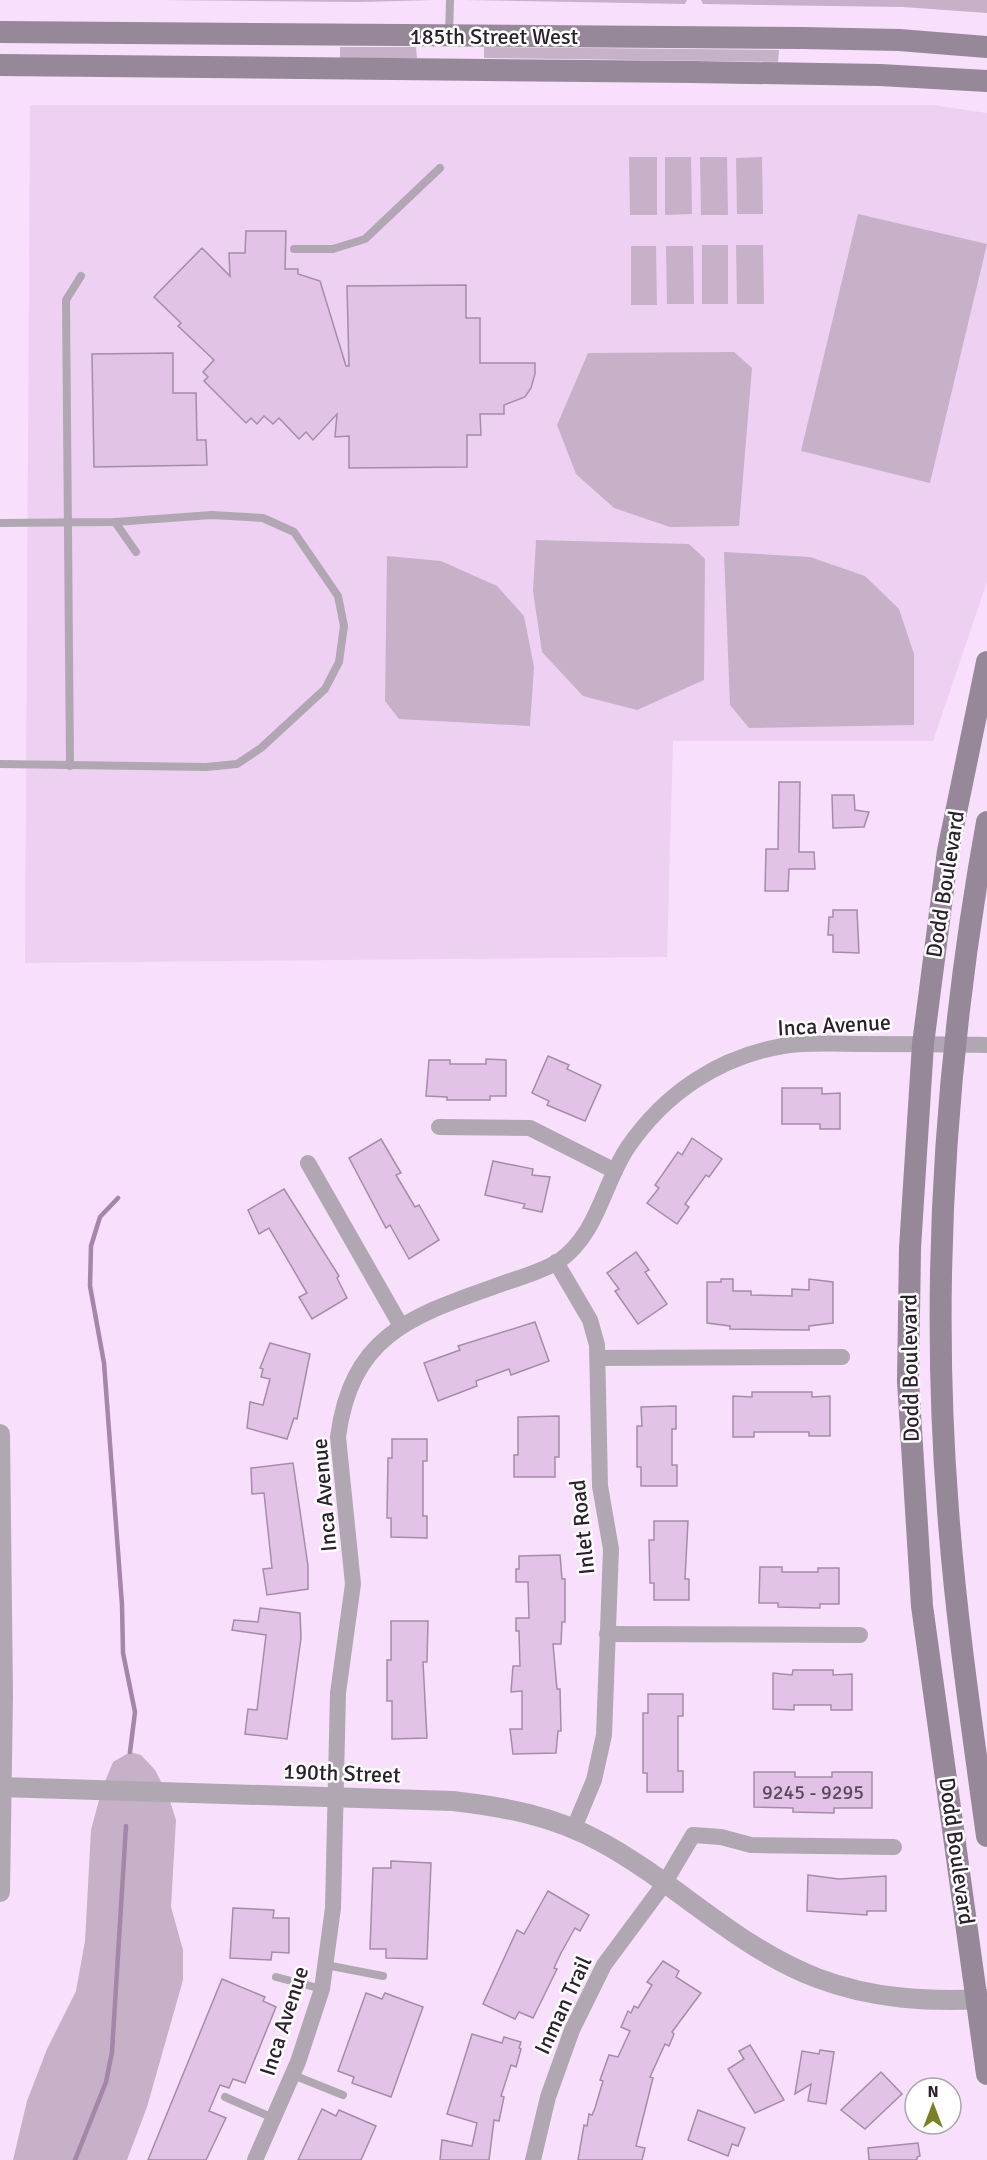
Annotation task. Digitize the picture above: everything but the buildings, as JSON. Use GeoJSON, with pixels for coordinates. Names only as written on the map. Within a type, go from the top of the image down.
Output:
{"type":"FeatureCollection","features":[{"type":"Feature","properties":{"kind":"main road","name":"185th Street West"},"geometry":{"type":"LineString","coordinates":[[0,32],[803,38],[899,40],[987,46]]}},
{"type":"Feature","properties":{"kind":"main road","name":"185th Street West"},"geometry":{"type":"LineString","coordinates":[[0,65],[703,72],[880,75],[987,81]]}},
{"type":"Feature","properties":{"kind":"main road","name":"Dodd Boulevard"},"geometry":{"type":"LineString","coordinates":[[987,662],[948,851],[923,1044],[909,1248],[908,1402],[922,1606],[982,1999],[987,2074]]}},
{"type":"Feature","properties":{"kind":"main road","name":"Dodd Boulevard"},"geometry":{"type":"LineString","coordinates":[[987,822],[972,913],[956,1045],[943,1213],[942,1381],[946,1487],[956,1604],[987,1836]]}},
{"type":"Feature","properties":{"kind":"street","name":"Inca Avenue"},"geometry":{"type":"LineString","coordinates":[[255,2160],[292,2075],[322,1989],[326,1965],[333,1908],[338,1693],[353,1584],[339,1461],[341,1413],[359,1369],[371,1352],[402,1326],[430,1310],[556,1262],[578,1244],[587,1232],[615,1171],[645,1123],[667,1101],[722,1064],[785,1046],[987,1045]]}},
{"type":"Feature","properties":{"kind":"street"},"geometry":{"type":"LineString","coordinates":[[439,1127],[530,1128],[615,1171]]}},
{"type":"Feature","properties":{"kind":"street"},"geometry":{"type":"LineString","coordinates":[[308,1163],[402,1326]]}},
{"type":"Feature","properties":{"kind":"street","name":"Inlet Road"},"geometry":{"type":"LineString","coordinates":[[556,1262],[590,1320],[598,1358],[600,1486],[611,1549],[604,1735],[594,1780],[574,1828]]}},
{"type":"Feature","properties":{"kind":"street"},"geometry":{"type":"LineString","coordinates":[[598,1358],[842,1357]]}},
{"type":"Feature","properties":{"kind":"street"},"geometry":{"type":"LineString","coordinates":[[0,1434],[0,1892]]}},
{"type":"Feature","properties":{"kind":"street"},"geometry":{"type":"LineString","coordinates":[[607,1634],[860,1635]]}},
{"type":"Feature","properties":{"kind":"street","name":"190th Street"},"geometry":{"type":"LineString","coordinates":[[1,1787],[453,1801],[515,1809],[574,1828],[602,1843],[748,1942],[815,1977],[870,1994],[940,2001],[982,1999]]}},
{"type":"Feature","properties":{"kind":"street"},"geometry":{"type":"LineString","coordinates":[[664,1884],[693,1835],[721,1837],[751,1845],[894,1847]]}},
{"type":"Feature","properties":{"kind":"street","name":"Inman Trail"},"geometry":{"type":"LineString","coordinates":[[533,2160],[548,2097],[572,2030],[604,1965],[664,1884]]}},
{"type":"Feature","properties":{"kind":"lane"},"geometry":{"type":"LineString","coordinates":[[449,36],[450,0]]}},
{"type":"Feature","properties":{"kind":"lane"},"geometry":{"type":"LineString","coordinates":[[294,249],[333,249],[365,239],[440,168]]}},
{"type":"Feature","properties":{"kind":"lane"},"geometry":{"type":"LineString","coordinates":[[70,766],[66,300],[81,276]]}},
{"type":"Feature","properties":{"kind":"lane"},"geometry":{"type":"LineString","coordinates":[[0,523],[115,522],[212,514],[263,518],[294,532],[338,596],[344,626],[339,662],[324,689],[261,748],[237,764],[206,767],[0,764]]}},
{"type":"Feature","properties":{"kind":"lane"},"geometry":{"type":"LineString","coordinates":[[115,522],[136,552]]}},
{"type":"Feature","properties":{"kind":"lane"},"geometry":{"type":"LineString","coordinates":[[326,1965],[383,1976]]}},
{"type":"Feature","properties":{"kind":"lane"},"geometry":{"type":"LineString","coordinates":[[276,1977],[322,1989]]}},
{"type":"Feature","properties":{"kind":"lane"},"geometry":{"type":"LineString","coordinates":[[292,2075],[343,2095]]}},
{"type":"Feature","properties":{"kind":"lane"},"geometry":{"type":"LineString","coordinates":[[225,2097],[273,2118]]}},
{"type":"Feature","properties":{"kind":"shaded area"},"geometry":{"type":"Polygon","coordinates":[[[163,0],[434,0],[360,2],[163,0]]]}},
{"type":"Feature","properties":{"kind":"shaded area"},"geometry":{"type":"Polygon","coordinates":[[[465,0],[687,0],[685,4],[465,0]]]}},
{"type":"Feature","properties":{"kind":"shaded area"},"geometry":{"type":"Polygon","coordinates":[[[701,0],[987,0],[987,13],[903,7],[703,4],[701,0]]]}},
{"type":"Feature","properties":{"kind":"shaded area"},"geometry":{"type":"Polygon","coordinates":[[[340,47],[416,47],[417,58],[340,58],[340,47]]]}},
{"type":"Feature","properties":{"kind":"shaded area"},"geometry":{"type":"Polygon","coordinates":[[[484,47],[779,50],[778,62],[484,58],[484,47]]]}},
{"type":"Feature","properties":{"kind":"shaded area"},"geometry":{"type":"Polygon","coordinates":[[[30,105],[933,105],[987,113],[987,582],[933,741],[673,741],[667,957],[25,963],[30,105]]]}},
{"type":"Feature","properties":{"kind":"shaded area"},"geometry":{"type":"Polygon","coordinates":[[[629,157],[657,157],[657,215],[630,215],[629,157]]]}},
{"type":"Feature","properties":{"kind":"shaded area"},"geometry":{"type":"Polygon","coordinates":[[[665,157],[691,157],[692,214],[665,215],[665,157]]]}},
{"type":"Feature","properties":{"kind":"shaded area"},"geometry":{"type":"Polygon","coordinates":[[[700,157],[727,157],[728,215],[701,215],[700,157]]]}},
{"type":"Feature","properties":{"kind":"shaded area"},"geometry":{"type":"Polygon","coordinates":[[[762,157],[763,214],[737,214],[736,158],[762,157]]]}},
{"type":"Feature","properties":{"kind":"shaded area"},"geometry":{"type":"Polygon","coordinates":[[[858,214],[987,244],[930,483],[801,451],[858,214]]]}},
{"type":"Feature","properties":{"kind":"shaded area"},"geometry":{"type":"Polygon","coordinates":[[[702,245],[728,245],[728,304],[702,304],[702,245]]]}},
{"type":"Feature","properties":{"kind":"shaded area"},"geometry":{"type":"Polygon","coordinates":[[[736,245],[763,245],[764,304],[737,304],[736,245]]]}},
{"type":"Feature","properties":{"kind":"shaded area"},"geometry":{"type":"Polygon","coordinates":[[[631,246],[656,246],[657,305],[631,305],[631,246]]]}},
{"type":"Feature","properties":{"kind":"shaded area"},"geometry":{"type":"Polygon","coordinates":[[[666,246],[693,246],[694,304],[667,304],[666,246]]]}},
{"type":"Feature","properties":{"kind":"shaded area"},"geometry":{"type":"Polygon","coordinates":[[[734,352],[752,368],[739,526],[670,527],[614,508],[576,474],[557,425],[588,353],[734,352]]]}},
{"type":"Feature","properties":{"kind":"shaded area"},"geometry":{"type":"Polygon","coordinates":[[[536,540],[689,544],[705,559],[704,680],[637,710],[583,696],[542,652],[533,591],[536,540]]]}},
{"type":"Feature","properties":{"kind":"shaded area"},"geometry":{"type":"Polygon","coordinates":[[[724,552],[810,557],[865,576],[899,609],[914,654],[914,725],[749,728],[730,705],[724,552]]]}},
{"type":"Feature","properties":{"kind":"shaded area"},"geometry":{"type":"Polygon","coordinates":[[[387,556],[441,561],[497,586],[524,616],[534,667],[530,726],[399,719],[385,701],[387,556]]]}},
{"type":"Feature","properties":{"kind":"shaded area"},"geometry":{"type":"Polygon","coordinates":[[[130,1752],[141,1755],[155,1770],[168,1795],[176,1820],[171,1907],[183,1950],[183,1980],[147,2107],[127,2160],[13,2160],[27,2101],[47,2049],[76,1991],[85,1941],[91,1830],[102,1789],[113,1762],[130,1752]]]}},
{"type":"Feature","properties":{"kind":"waterway"},"geometry":{"type":"LineString","coordinates":[[118,1198],[100,1217],[91,1246],[90,1286],[104,1363],[122,1605],[123,1653],[135,1712],[130,1752]]}},
{"type":"Feature","properties":{"kind":"waterway"},"geometry":{"type":"LineString","coordinates":[[75,2160],[106,2082],[112,2052],[126,1826]]}}]}
